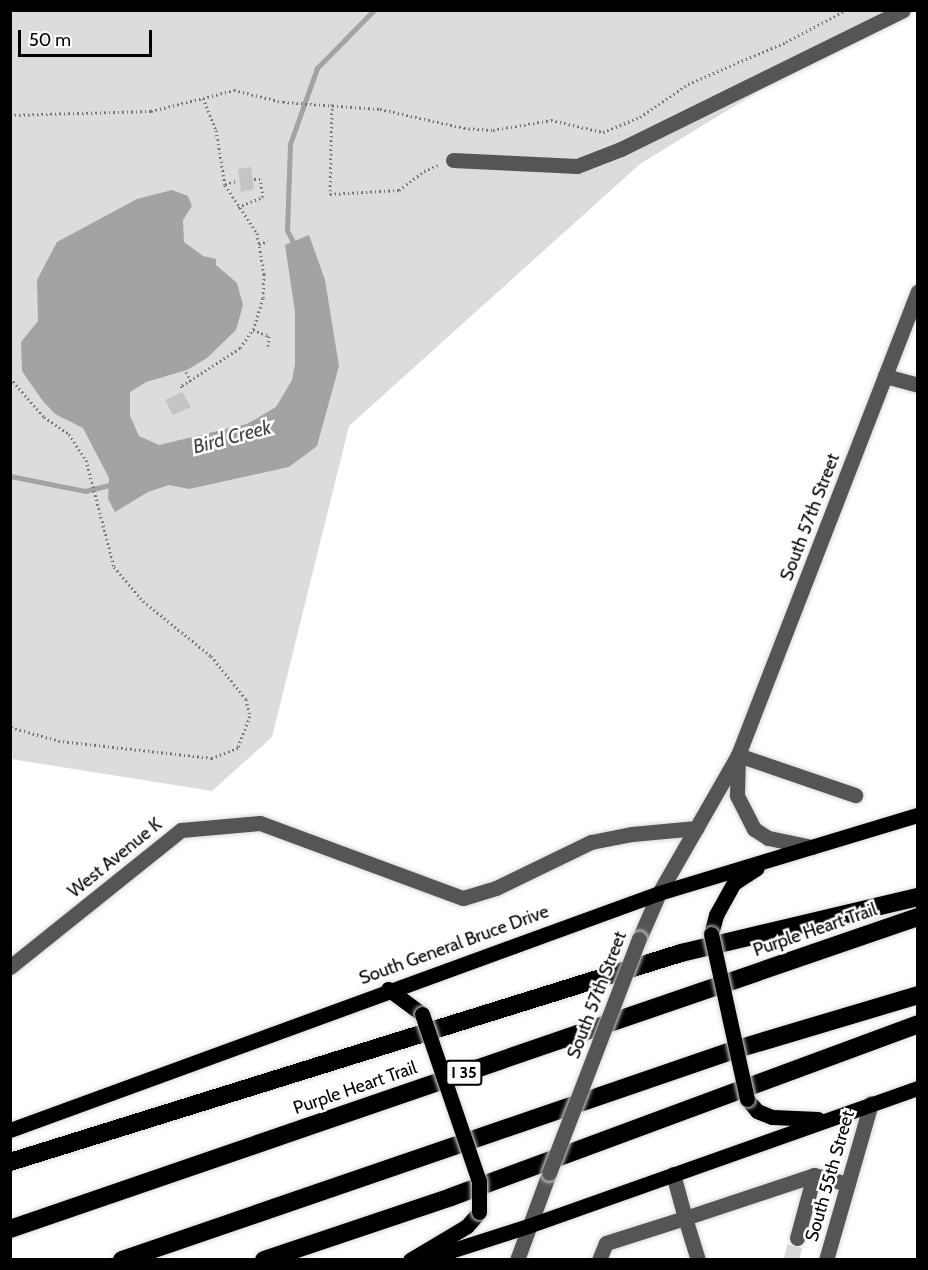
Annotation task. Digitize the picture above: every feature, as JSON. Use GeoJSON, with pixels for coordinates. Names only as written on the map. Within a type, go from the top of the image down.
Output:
{"type":"FeatureCollection","features":[{"type":"Feature","properties":{"kind":"highway"},"geometry":{"type":"LineString","coordinates":[[10,1162],[681,953],[918,897]]}},
{"type":"Feature","properties":{"kind":"highway","name":"Purple Heart Trail"},"geometry":{"type":"LineString","coordinates":[[10,1229],[918,917]]}},
{"type":"Feature","properties":{"kind":"highway"},"geometry":{"type":"LineString","coordinates":[[122,1260],[734,1050],[918,995]]}},
{"type":"Feature","properties":{"kind":"highway"},"geometry":{"type":"LineString","coordinates":[[264,1260],[451,1197],[918,1024]]}},
{"type":"Feature","properties":{"kind":"main road","name":"South General Bruce Drive"},"geometry":{"type":"LineString","coordinates":[[10,1130],[388,989],[659,893],[918,815]]}},
{"type":"Feature","properties":{"kind":"main road"},"geometry":{"type":"LineString","coordinates":[[774,857],[734,883],[716,915],[711,934],[747,1099],[758,1111],[772,1117],[826,1119]]}},
{"type":"Feature","properties":{"kind":"main road"},"geometry":{"type":"LineString","coordinates":[[388,989],[422,1014],[479,1181],[479,1212],[467,1226],[410,1260]]}},
{"type":"Feature","properties":{"kind":"main road"},"geometry":{"type":"LineString","coordinates":[[422,1260],[528,1226],[918,1088]]}},
{"type":"Feature","properties":{"kind":"street"},"geometry":{"type":"LineString","coordinates":[[453,160],[576,166],[621,150],[903,10]]}},
{"type":"Feature","properties":{"kind":"street","name":"South 57th Street"},"geometry":{"type":"LineString","coordinates":[[517,1260],[639,939],[659,893],[738,755],[918,292]]}},
{"type":"Feature","properties":{"kind":"street"},"geometry":{"type":"LineString","coordinates":[[885,375],[918,385]]}},
{"type":"Feature","properties":{"kind":"street"},"geometry":{"type":"LineString","coordinates":[[738,755],[855,795]]}},
{"type":"Feature","properties":{"kind":"street","name":"South 57th Street"},"geometry":{"type":"LineString","coordinates":[[738,755],[737,795],[754,829],[768,838],[812,847]]}},
{"type":"Feature","properties":{"kind":"street","name":"West Avenue K"},"geometry":{"type":"LineString","coordinates":[[10,967],[181,830],[260,823],[463,898],[496,888],[591,842],[697,828]]}},
{"type":"Feature","properties":{"kind":"street","name":"South 55th Street"},"geometry":{"type":"LineString","coordinates":[[826,1260],[871,1103]]}},
{"type":"Feature","properties":{"kind":"street"},"geometry":{"type":"LineString","coordinates":[[673,1174],[698,1260]]}},
{"type":"Feature","properties":{"kind":"street"},"geometry":{"type":"LineString","coordinates":[[797,1238],[814,1175]]}},
{"type":"Feature","properties":{"kind":"street"},"geometry":{"type":"LineString","coordinates":[[599,1260],[606,1243],[814,1175],[848,1184]]}},
{"type":"Feature","properties":{"kind":"path"},"geometry":{"type":"LineString","coordinates":[[10,115],[151,111],[234,90],[292,103],[332,104],[411,114],[464,128],[494,130],[551,120],[603,132],[640,117],[688,84],[786,42],[846,10]]}},
{"type":"Feature","properties":{"kind":"path"},"geometry":{"type":"LineString","coordinates":[[183,390],[181,387],[231,356],[253,330],[263,298],[264,274],[257,233],[225,184],[216,130],[203,98]]}},
{"type":"Feature","properties":{"kind":"path"},"geometry":{"type":"LineString","coordinates":[[332,104],[330,194],[399,190],[424,171],[453,160]]}},
{"type":"Feature","properties":{"kind":"path"},"geometry":{"type":"LineString","coordinates":[[238,207],[263,197],[260,179],[254,179]]}},
{"type":"Feature","properties":{"kind":"path"},"geometry":{"type":"LineString","coordinates":[[225,184],[237,181]]}},
{"type":"Feature","properties":{"kind":"path"},"geometry":{"type":"LineString","coordinates":[[259,244],[268,241]]}},
{"type":"Feature","properties":{"kind":"path"},"geometry":{"type":"LineString","coordinates":[[253,330],[269,336],[268,346]]}},
{"type":"Feature","properties":{"kind":"path"},"geometry":{"type":"LineString","coordinates":[[186,372],[191,382]]}},
{"type":"Feature","properties":{"kind":"path"},"geometry":{"type":"LineString","coordinates":[[10,378],[44,417],[69,434],[91,477],[97,495],[106,548],[114,567],[143,601],[211,657],[246,699],[250,716],[245,736],[238,748],[226,755],[190,758],[60,741],[10,727]]}},
{"type":"Feature","properties":{"kind":"shaded area"},"geometry":{"type":"Polygon","coordinates":[[[10,11],[903,11],[843,39],[640,164],[349,426],[272,737],[212,791],[11,759],[10,11]]]}},
{"type":"Feature","properties":{"kind":"water"},"geometry":{"type":"Polygon","coordinates":[[[172,190],[188,196],[192,206],[183,220],[184,242],[203,256],[216,259],[216,265],[237,283],[243,305],[236,330],[207,358],[187,370],[146,382],[130,392],[130,416],[139,436],[159,445],[247,424],[276,407],[292,380],[295,364],[295,312],[285,245],[309,235],[325,280],[339,366],[317,446],[289,467],[189,489],[169,485],[148,492],[115,512],[108,499],[109,478],[83,428],[55,414],[22,371],[21,342],[38,321],[37,280],[57,242],[137,199],[172,190]]]}},
{"type":"Feature","properties":{"kind":"building"},"geometry":{"type":"Polygon","coordinates":[[[251,167],[254,189],[241,192],[238,169],[251,167]]]}},
{"type":"Feature","properties":{"kind":"building"},"geometry":{"type":"Polygon","coordinates":[[[182,392],[191,407],[173,415],[165,400],[182,392]]]}},
{"type":"Feature","properties":{"kind":"waterway","name":"Bird Creek"},"geometry":{"type":"LineString","coordinates":[[295,246],[287,230],[290,144],[317,68],[374,10]]}},
{"type":"Feature","properties":{"kind":"waterway","name":"Bird Creek"},"geometry":{"type":"LineString","coordinates":[[10,476],[85,491],[113,484]]}},
{"type":"Feature","properties":{"kind":"tunnel"},"geometry":{"type":"LineString","coordinates":[[791,1260],[797,1238]]}}]}
